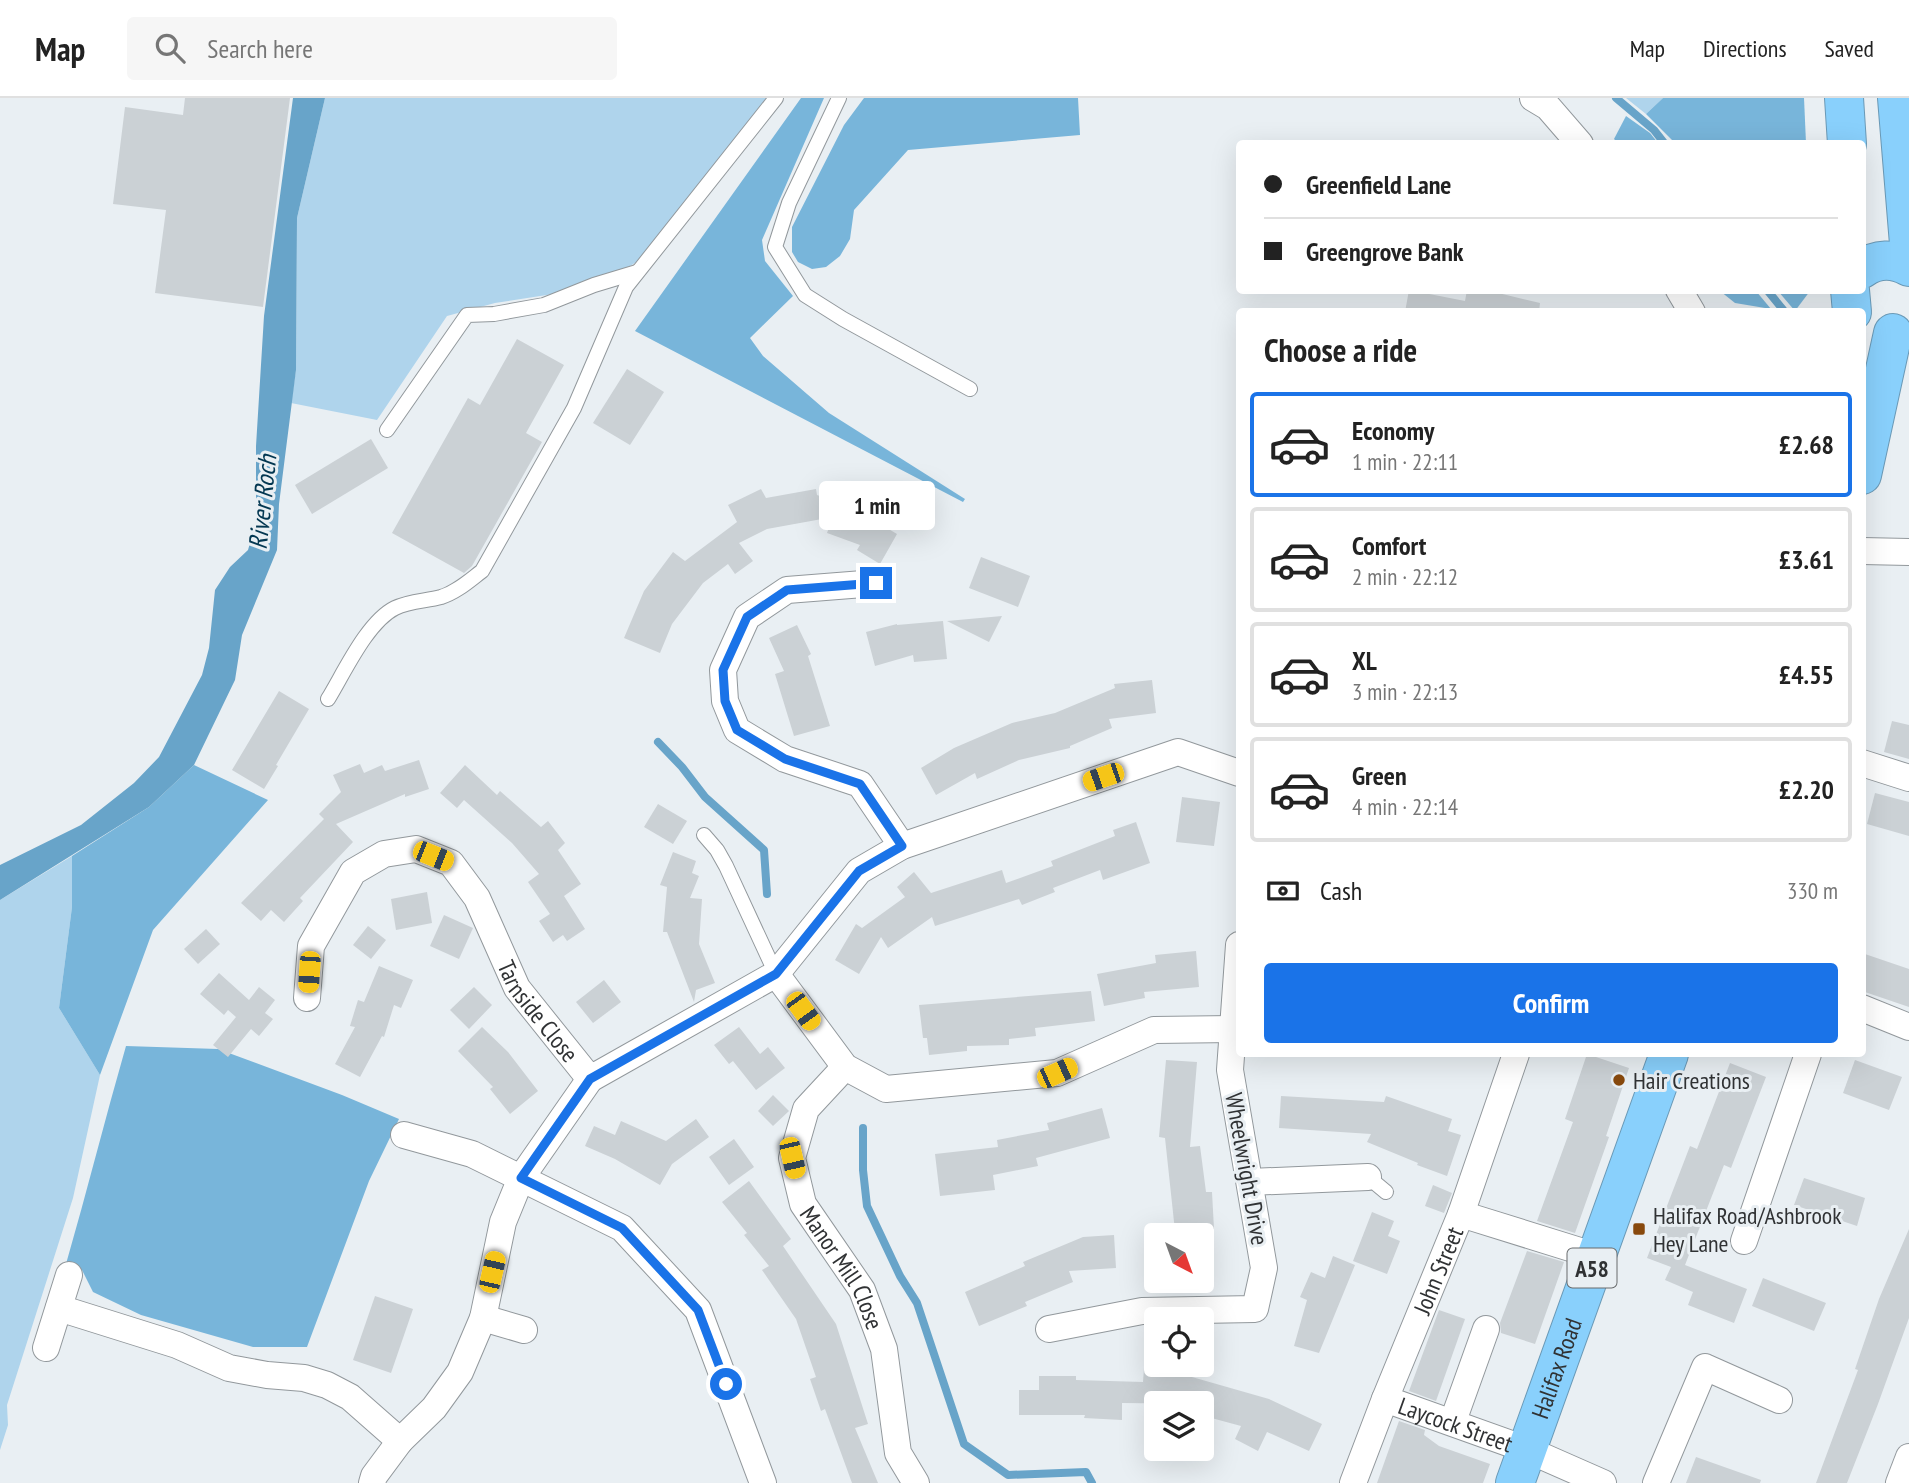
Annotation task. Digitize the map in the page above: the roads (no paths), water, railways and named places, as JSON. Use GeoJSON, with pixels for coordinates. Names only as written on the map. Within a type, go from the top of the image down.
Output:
{"type":"FeatureCollection","features":[{"type":"Feature","properties":{"kind":"highway"},"geometry":{"type":"LineString","coordinates":[[1823,98],[1823,140]]}},
{"type":"Feature","properties":{"kind":"highway"},"geometry":{"type":"LineString","coordinates":[[1844,98],[1847,140]]}},
{"type":"Feature","properties":{"kind":"highway"},"geometry":{"type":"LineString","coordinates":[[1897,98],[1909,244]]}},
{"type":"Feature","properties":{"kind":"highway"},"geometry":{"type":"LineString","coordinates":[[1866,267],[1875,261],[1888,260],[1909,267]]}},
{"type":"Feature","properties":{"kind":"highway"},"geometry":{"type":"LineString","coordinates":[[1866,439],[1888,327]]}},
{"type":"Feature","properties":{"kind":"highway","name":"Halifax Road"},"geometry":{"type":"LineString","coordinates":[[1521,1466],[1667,1057]]}},
{"type":"Feature","properties":{"kind":"street"},"geometry":{"type":"LineString","coordinates":[[1533,98],[1548,107],[1577,140]]}},
{"type":"Feature","properties":{"kind":"street"},"geometry":{"type":"LineString","coordinates":[[1866,551],[1909,552]]}},
{"type":"Feature","properties":{"kind":"street"},"geometry":{"type":"LineString","coordinates":[[876,583],[787,590],[747,617],[723,670],[725,701],[737,730],[785,759],[860,784],[902,846]]}},
{"type":"Feature","properties":{"kind":"street","name":"Tarnside Close"},"geometry":{"type":"LineString","coordinates":[[307,998],[311,946],[354,872],[384,854],[416,849],[451,863],[477,898],[517,988],[590,1079],[776,974],[859,871],[902,846],[1178,751],[1236,772]]}},
{"type":"Feature","properties":{"kind":"street"},"geometry":{"type":"LineString","coordinates":[[1866,764],[1909,778]]}},
{"type":"Feature","properties":{"kind":"street"},"geometry":{"type":"LineString","coordinates":[[776,974],[845,1068],[886,1088],[1057,1073],[1154,1030],[1233,1029]]}},
{"type":"Feature","properties":{"kind":"street","name":"Wheelwright Drive"},"geometry":{"type":"LineString","coordinates":[[1049,1329],[1142,1311],[1255,1309],[1264,1268],[1230,1070],[1236,987]]}},
{"type":"Feature","properties":{"kind":"street"},"geometry":{"type":"LineString","coordinates":[[1866,1010],[1909,1027]]}},
{"type":"Feature","properties":{"kind":"street","name":"John Street"},"geometry":{"type":"LineString","coordinates":[[1353,1483],[1461,1214],[1515,1057]]}},
{"type":"Feature","properties":{"kind":"street"},"geometry":{"type":"LineString","coordinates":[[1744,1241],[1807,1057]]}},
{"type":"Feature","properties":{"kind":"street","name":"Manor Mill Close"},"geometry":{"type":"LineString","coordinates":[[845,1068],[806,1110],[792,1158],[803,1204],[862,1290],[884,1349],[898,1453],[916,1483]]}},
{"type":"Feature","properties":{"kind":"street"},"geometry":{"type":"LineString","coordinates":[[372,1483],[374,1476],[400,1441],[434,1408],[460,1371],[483,1318],[503,1222],[521,1178],[590,1079]]}},
{"type":"Feature","properties":{"kind":"street"},"geometry":{"type":"LineString","coordinates":[[404,1135],[472,1154],[622,1228],[698,1310],[763,1483]]}},
{"type":"Feature","properties":{"kind":"street"},"geometry":{"type":"LineString","coordinates":[[1250,1182],[1377,1185]]}},
{"type":"Feature","properties":{"kind":"street"},"geometry":{"type":"LineString","coordinates":[[1461,1214],[1596,1256]]}},
{"type":"Feature","properties":{"kind":"street"},"geometry":{"type":"LineString","coordinates":[[46,1348],[69,1275]]}},
{"type":"Feature","properties":{"kind":"street"},"geometry":{"type":"LineString","coordinates":[[59,1308],[177,1345],[229,1367],[267,1375],[303,1378],[327,1385],[351,1397],[400,1441]]}},
{"type":"Feature","properties":{"kind":"street"},"geometry":{"type":"LineString","coordinates":[[483,1318],[524,1330]]}},
{"type":"Feature","properties":{"kind":"street"},"geometry":{"type":"LineString","coordinates":[[1453,1421],[1486,1329]]}},
{"type":"Feature","properties":{"kind":"street"},"geometry":{"type":"LineString","coordinates":[[1656,1483],[1705,1367],[1779,1400]]}},
{"type":"Feature","properties":{"kind":"street","name":"Laycock Street"},"geometry":{"type":"LineString","coordinates":[[1385,1399],[1453,1421],[1521,1466],[1603,1483]]}},
{"type":"Feature","properties":{"kind":"street"},"geometry":{"type":"LineString","coordinates":[[1899,1483],[1909,1457]]}},
{"type":"Feature","properties":{"kind":"lane"},"geometry":{"type":"LineString","coordinates":[[328,699],[359,647],[391,610],[444,596],[482,570],[574,408],[626,287],[775,98]]}},
{"type":"Feature","properties":{"kind":"lane"},"geometry":{"type":"LineString","coordinates":[[839,98],[789,203],[775,247],[805,295],[970,389]]}},
{"type":"Feature","properties":{"kind":"lane"},"geometry":{"type":"LineString","coordinates":[[387,430],[467,315],[494,314],[544,305],[594,285],[638,272]]}},
{"type":"Feature","properties":{"kind":"lane"},"geometry":{"type":"LineString","coordinates":[[704,835],[726,866],[776,974]]}},
{"type":"Feature","properties":{"kind":"water","name":"River Roch"},"geometry":{"type":"Polygon","coordinates":[[[293,98],[325,98],[297,218],[296,370],[279,504],[277,550],[242,635],[235,680],[194,765],[149,807],[0,900],[0,865],[81,825],[134,783],[159,757],[202,675],[209,648],[215,590],[230,567],[248,550],[256,522],[256,446],[264,316],[293,98]]]}},
{"type":"Feature","properties":{"kind":"waterway"},"geometry":{"type":"LineString","coordinates":[[1616,98],[1662,140]]}},
{"type":"Feature","properties":{"kind":"waterway"},"geometry":{"type":"LineString","coordinates":[[1770,294],[1782,308]]}},
{"type":"Feature","properties":{"kind":"waterway"},"geometry":{"type":"LineString","coordinates":[[658,742],[705,797],[764,850],[767,894]]}},
{"type":"Feature","properties":{"kind":"waterway"},"geometry":{"type":"LineString","coordinates":[[863,1128],[863,1170],[867,1206],[900,1276],[917,1303],[964,1444],[1008,1475],[1086,1472],[1092,1483]]}},
{"type":"Feature","properties":{"kind":"place","name":"Hair Creations"},"geometry":{"type":"Point","coordinates":[1619,1080]}},
{"type":"Feature","properties":{"kind":"place","name":"Halifax Road/Ashbrook Hey Lane"},"geometry":{"type":"Point","coordinates":[1639,1229]}}]}
